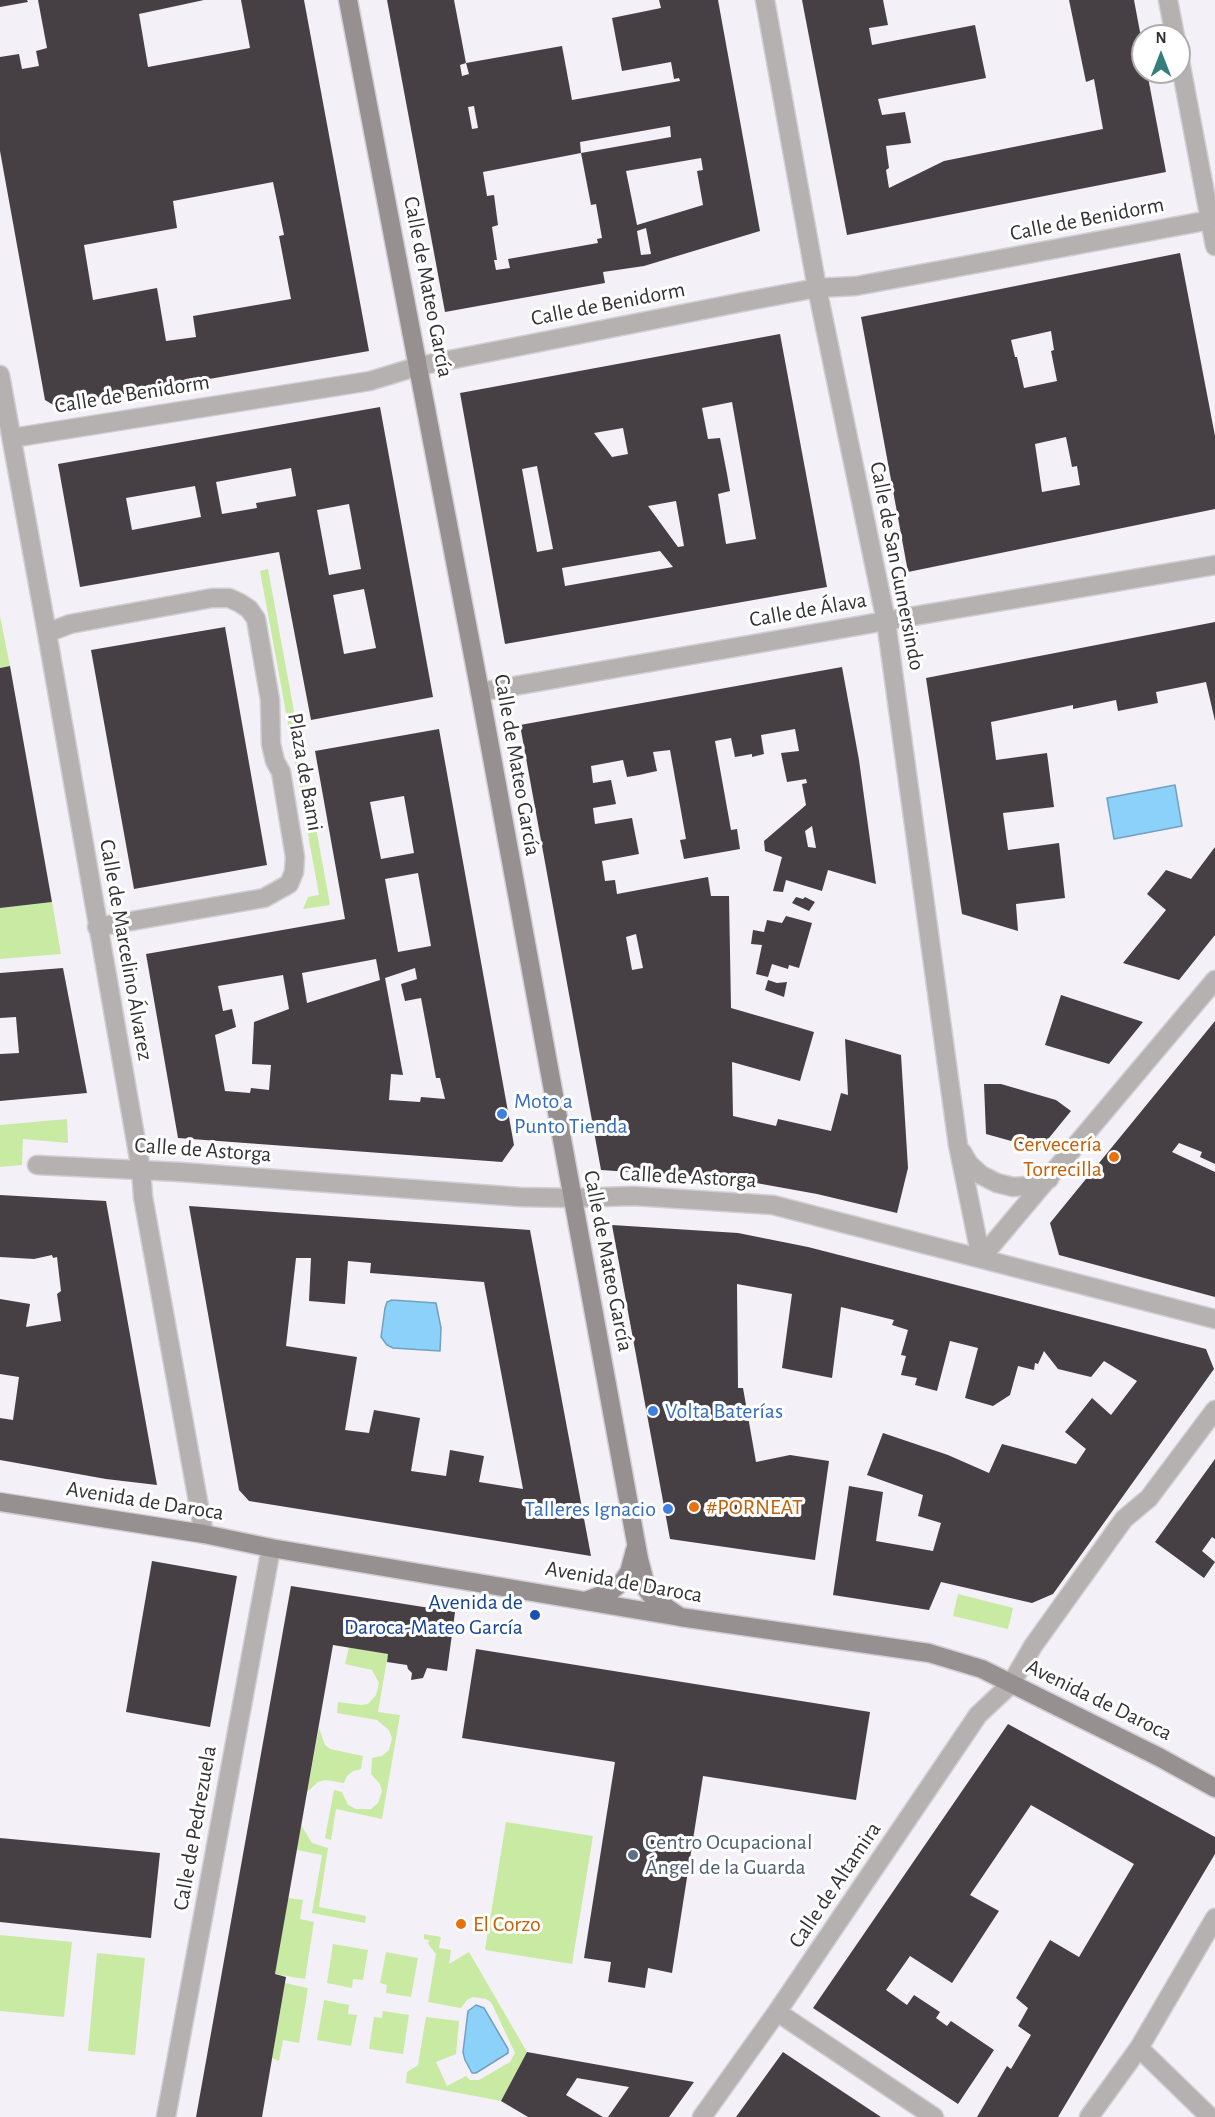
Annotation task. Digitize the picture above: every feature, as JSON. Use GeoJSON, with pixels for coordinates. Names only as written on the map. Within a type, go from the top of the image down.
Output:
{"type":"FeatureCollection","features":[{"type":"Feature","properties":{"kind":"main road","name":"Calle de Mateo García"},"geometry":{"type":"LineString","coordinates":[[348,0],[480,692],[571,1198],[642,1574],[647,1590],[654,1599],[680,1617]]}},
{"type":"Feature","properties":{"kind":"main road","name":"Avenida de Daroca"},"geometry":{"type":"LineString","coordinates":[[0,1502],[204,1534],[271,1548],[680,1617],[929,1653],[982,1669],[1159,1757],[1215,1788]]}},
{"type":"Feature","properties":{"kind":"main road","name":"Calle de Mateo García"},"geometry":{"type":"LineString","coordinates":[[587,1600],[610,1592],[623,1581],[630,1572],[636,1539]]}},
{"type":"Feature","properties":{"kind":"street","name":"Calle de San Gumersindo"},"geometry":{"type":"LineString","coordinates":[[765,0],[817,288],[886,621],[958,1145],[981,1258]]}},
{"type":"Feature","properties":{"kind":"street"},"geometry":{"type":"LineString","coordinates":[[1168,0],[1173,24]]}},
{"type":"Feature","properties":{"kind":"street"},"geometry":{"type":"LineString","coordinates":[[1185,84],[1213,220],[1215,246]]}},
{"type":"Feature","properties":{"kind":"street","name":"Calle de Benidorm"},"geometry":{"type":"LineString","coordinates":[[12,438],[370,381],[419,366],[817,288],[856,286],[1213,220]]}},
{"type":"Feature","properties":{"kind":"street","name":"Calle de Marcelino Álvarez"},"geometry":{"type":"LineString","coordinates":[[0,375],[204,1534]]}},
{"type":"Feature","properties":{"kind":"street","name":"Calle de Álava"},"geometry":{"type":"LineString","coordinates":[[480,692],[1215,565]]}},
{"type":"Feature","properties":{"kind":"street","name":"Plaza de Bami"},"geometry":{"type":"LineString","coordinates":[[47,633],[70,624],[212,598],[229,598],[240,603],[249,609],[256,619],[270,700],[271,744],[275,761],[281,772],[295,857],[294,872],[289,884],[264,898],[98,927]]}},
{"type":"Feature","properties":{"kind":"street"},"geometry":{"type":"LineString","coordinates":[[981,1258],[1215,980]]}},
{"type":"Feature","properties":{"kind":"street","name":"Calle de San Gumersindo"},"geometry":{"type":"LineString","coordinates":[[958,1145],[969,1164],[981,1175],[997,1183],[1013,1187],[1027,1186],[1049,1179]]}},
{"type":"Feature","properties":{"kind":"street","name":"Calle de Astorga"},"geometry":{"type":"LineString","coordinates":[[37,1165],[500,1195],[571,1198],[634,1196],[773,1205],[1215,1319]]}},
{"type":"Feature","properties":{"kind":"street","name":"Calle de Altamira"},"geometry":{"type":"LineString","coordinates":[[702,2117],[777,2012],[978,1715],[1011,1684],[1033,1646],[1124,1519],[1149,1498],[1215,1410]]}},
{"type":"Feature","properties":{"kind":"street","name":"Calle de Pedrezuela"},"geometry":{"type":"LineString","coordinates":[[166,2117],[271,1548]]}},
{"type":"Feature","properties":{"kind":"street"},"geometry":{"type":"LineString","coordinates":[[1089,2117],[1139,2048],[1215,1918]]}},
{"type":"Feature","properties":{"kind":"street"},"geometry":{"type":"LineString","coordinates":[[777,2012],[934,2117]]}},
{"type":"Feature","properties":{"kind":"street"},"geometry":{"type":"LineString","coordinates":[[1139,2048],[1210,2117]]}},
{"type":"Feature","properties":{"kind":"green space"},"geometry":{"type":"Polygon","coordinates":[[[268,569],[297,728],[289,729],[260,571],[268,569]]]}},
{"type":"Feature","properties":{"kind":"green space"},"geometry":{"type":"Polygon","coordinates":[[[0,616],[10,666],[0,668],[0,616]]]}},
{"type":"Feature","properties":{"kind":"green space"},"geometry":{"type":"Polygon","coordinates":[[[301,745],[330,905],[303,909],[308,897],[319,895],[292,746],[301,745]]]}},
{"type":"Feature","properties":{"kind":"green space"},"geometry":{"type":"Polygon","coordinates":[[[52,902],[61,954],[0,959],[0,908],[52,902]]]}},
{"type":"Feature","properties":{"kind":"green space"},"geometry":{"type":"Polygon","coordinates":[[[67,1119],[68,1143],[23,1139],[22,1165],[0,1167],[0,1125],[67,1119]]]}},
{"type":"Feature","properties":{"kind":"green space"},"geometry":{"type":"Polygon","coordinates":[[[958,1594],[1013,1608],[1008,1629],[953,1616],[958,1594]]]}},
{"type":"Feature","properties":{"kind":"green space"},"geometry":{"type":"Polygon","coordinates":[[[349,1647],[388,1654],[378,1712],[400,1715],[382,1819],[336,1809],[331,1840],[325,1838],[334,1790],[342,1792],[348,1805],[356,1809],[371,1809],[378,1803],[382,1791],[380,1784],[371,1774],[372,1758],[382,1756],[389,1750],[392,1738],[389,1730],[377,1720],[337,1713],[338,1702],[368,1704],[376,1695],[379,1683],[372,1670],[345,1664],[349,1647]]]}},
{"type":"Feature","properties":{"kind":"green space"},"geometry":{"type":"Polygon","coordinates":[[[319,1728],[325,1745],[330,1749],[363,1756],[361,1769],[353,1771],[344,1783],[326,1780],[318,1782],[307,1792],[319,1728]]]}},
{"type":"Feature","properties":{"kind":"green space"},"geometry":{"type":"Polygon","coordinates":[[[506,1822],[593,1836],[572,1964],[485,1950],[506,1822]]]}},
{"type":"Feature","properties":{"kind":"green space"},"geometry":{"type":"Polygon","coordinates":[[[301,1825],[312,1843],[328,1848],[319,1907],[366,1916],[365,1923],[312,1913],[322,1855],[297,1850],[301,1825]]]}},
{"type":"Feature","properties":{"kind":"green space"},"geometry":{"type":"Polygon","coordinates":[[[288,1898],[303,1900],[300,1919],[314,1922],[305,1979],[275,1974],[288,1898]]]}},
{"type":"Feature","properties":{"kind":"green space"},"geometry":{"type":"Polygon","coordinates":[[[424,1934],[441,1937],[439,1948],[451,1950],[449,1964],[469,1952],[527,2052],[501,2101],[406,2083],[407,2072],[418,2065],[426,2017],[459,2021],[456,2054],[436,2062],[447,2086],[466,2076],[470,2080],[479,2080],[510,2062],[515,2053],[491,2002],[486,1999],[473,1997],[467,2000],[461,2008],[428,2002],[436,1954],[428,1944],[429,1940],[424,1939],[424,1934]]]}},
{"type":"Feature","properties":{"kind":"green space"},"geometry":{"type":"Polygon","coordinates":[[[0,1935],[72,1942],[64,2017],[0,2011],[0,1935]]]}},
{"type":"Feature","properties":{"kind":"green space"},"geometry":{"type":"Polygon","coordinates":[[[333,1944],[368,1950],[363,1980],[353,1979],[352,1988],[327,1983],[333,1944]]]}},
{"type":"Feature","properties":{"kind":"green space"},"geometry":{"type":"Polygon","coordinates":[[[386,1952],[418,1958],[411,1997],[386,1993],[387,1985],[380,1983],[386,1952]]]}},
{"type":"Feature","properties":{"kind":"green space"},"geometry":{"type":"Polygon","coordinates":[[[97,1953],[145,1958],[135,2055],[88,2051],[97,1953]]]}},
{"type":"Feature","properties":{"kind":"green space"},"geometry":{"type":"Polygon","coordinates":[[[285,1983],[308,1988],[299,2043],[283,2040],[279,2061],[272,2058],[285,1983]]]}},
{"type":"Feature","properties":{"kind":"green space"},"geometry":{"type":"Polygon","coordinates":[[[324,2000],[349,2005],[348,2014],[357,2015],[351,2046],[317,2040],[324,2000]]]}},
{"type":"Feature","properties":{"kind":"green space"},"geometry":{"type":"Polygon","coordinates":[[[383,2011],[409,2015],[403,2054],[369,2049],[374,2017],[382,2018],[383,2011]]]}},
{"type":"Feature","properties":{"kind":"water"},"geometry":{"type":"Polygon","coordinates":[[[1175,785],[1182,826],[1114,839],[1107,798],[1175,785]]]}},
{"type":"Feature","properties":{"kind":"water"},"geometry":{"type":"Polygon","coordinates":[[[392,1300],[436,1303],[441,1328],[440,1351],[393,1348],[387,1345],[381,1337],[385,1308],[387,1302],[392,1300]]]}},
{"type":"Feature","properties":{"kind":"water"},"geometry":{"type":"Polygon","coordinates":[[[476,2005],[484,2008],[508,2049],[508,2053],[476,2073],[472,2073],[463,2052],[468,2011],[476,2005]]]}},
{"type":"Feature","properties":{"kind":"building"},"geometry":{"type":"Polygon","coordinates":[[[0,0],[27,0],[28,2],[0,7],[0,0]]]}},
{"type":"Feature","properties":{"kind":"building"},"geometry":{"type":"Polygon","coordinates":[[[38,0],[204,0],[139,14],[148,67],[250,48],[241,0],[304,0],[369,351],[55,406],[45,400],[0,151],[0,57],[19,54],[22,69],[39,66],[36,51],[47,48],[38,0]],[[273,182],[173,201],[177,228],[84,245],[93,300],[157,288],[166,341],[196,337],[193,316],[291,299],[279,236],[284,235],[273,182]]]}},
{"type":"Feature","properties":{"kind":"building"},"geometry":{"type":"Polygon","coordinates":[[[387,0],[454,0],[466,63],[562,46],[572,100],[680,81],[679,78],[674,79],[671,62],[622,71],[612,18],[661,8],[659,0],[718,0],[760,231],[644,266],[603,272],[605,283],[445,312],[387,0]],[[466,63],[460,65],[462,76],[469,74],[466,63]],[[474,106],[468,107],[472,129],[478,128],[474,106]],[[670,126],[580,142],[581,153],[671,137],[670,126]],[[581,153],[483,172],[487,196],[494,195],[498,225],[492,227],[497,260],[494,260],[496,270],[510,268],[508,259],[598,243],[597,239],[602,238],[596,204],[591,205],[581,153]],[[701,158],[626,171],[637,225],[703,205],[697,171],[703,170],[701,158]],[[646,228],[637,231],[641,255],[651,254],[646,228]]]}},
{"type":"Feature","properties":{"kind":"building"},"geometry":{"type":"Polygon","coordinates":[[[802,0],[883,0],[888,25],[869,28],[872,45],[975,25],[986,78],[878,99],[882,115],[905,112],[911,143],[886,146],[889,188],[944,161],[1103,129],[1094,79],[1086,82],[1069,0],[1134,0],[1138,24],[1131,24],[1131,84],[1149,84],[1166,172],[847,235],[802,0]]]}},
{"type":"Feature","properties":{"kind":"building"},"geometry":{"type":"Polygon","coordinates":[[[1180,253],[1215,436],[1215,509],[908,572],[861,317],[1180,253]],[[1051,331],[1011,340],[1024,388],[1057,381],[1051,351],[1054,350],[1051,331]],[[1066,437],[1035,444],[1042,492],[1080,485],[1077,466],[1072,467],[1066,437]]]}},
{"type":"Feature","properties":{"kind":"building"},"geometry":{"type":"Polygon","coordinates":[[[780,334],[827,587],[505,644],[460,393],[780,334]],[[732,402],[702,408],[708,439],[720,438],[730,491],[718,494],[726,544],[756,539],[732,402]],[[623,428],[594,433],[612,457],[628,454],[623,428]],[[537,466],[522,469],[537,552],[553,549],[537,466]],[[676,501],[648,506],[678,547],[684,546],[676,501]],[[660,551],[562,568],[565,586],[673,567],[660,551]]]}},
{"type":"Feature","properties":{"kind":"building"},"geometry":{"type":"Polygon","coordinates":[[[380,407],[433,697],[311,720],[279,552],[80,587],[58,464],[380,407]],[[291,468],[216,482],[222,514],[257,508],[256,503],[296,496],[291,468]],[[195,486],[126,498],[132,530],[201,517],[195,486]],[[349,504],[317,510],[329,575],[361,569],[349,504]],[[364,589],[333,595],[344,654],[376,648],[364,589]]]}},
{"type":"Feature","properties":{"kind":"building"},"geometry":{"type":"Polygon","coordinates":[[[1215,622],[1215,721],[1206,682],[1156,692],[1158,703],[1118,711],[1116,700],[1073,709],[1073,705],[991,722],[996,760],[1047,753],[1054,807],[1003,813],[1008,850],[1059,843],[1065,898],[1016,904],[1018,931],[962,914],[926,678],[1215,622]]]}},
{"type":"Feature","properties":{"kind":"building"},"geometry":{"type":"Polygon","coordinates":[[[225,627],[267,865],[134,889],[91,650],[225,627]]]}},
{"type":"Feature","properties":{"kind":"building"},"geometry":{"type":"Polygon","coordinates":[[[10,666],[52,902],[0,908],[0,668],[10,666]]]}},
{"type":"Feature","properties":{"kind":"building"},"geometry":{"type":"Polygon","coordinates":[[[842,667],[859,760],[876,884],[828,870],[822,891],[786,880],[783,892],[773,891],[782,857],[765,851],[764,841],[806,805],[802,784],[807,783],[806,779],[787,782],[781,753],[799,751],[795,729],[761,735],[764,754],[752,757],[752,754],[735,757],[731,738],[715,741],[731,830],[737,829],[740,849],[684,859],[680,840],[686,839],[670,750],[653,752],[657,771],[639,775],[627,777],[623,760],[591,766],[593,783],[611,780],[616,804],[593,808],[595,824],[632,818],[639,854],[602,861],[605,881],[615,880],[617,894],[708,877],[711,896],[729,896],[731,1008],[814,1032],[800,1081],[732,1062],[733,1116],[776,1126],[778,1119],[831,1131],[841,1093],[848,1095],[845,1039],[901,1055],[908,1168],[897,1213],[817,1194],[734,1179],[601,1170],[520,725],[842,667]],[[812,826],[805,831],[808,847],[816,848],[812,826]],[[636,934],[626,937],[632,970],[643,968],[636,934]]]}},
{"type":"Feature","properties":{"kind":"building"},"geometry":{"type":"Polygon","coordinates":[[[439,729],[514,1145],[502,1162],[178,1138],[146,954],[345,919],[315,751],[439,729]],[[404,796],[370,802],[381,859],[414,853],[404,796]],[[418,873],[385,879],[398,952],[431,946],[418,873]],[[376,959],[302,973],[307,1003],[380,980],[376,959]],[[415,968],[385,978],[403,1075],[391,1074],[389,1100],[420,1102],[421,1097],[445,1099],[440,1078],[436,1078],[421,998],[405,1001],[401,984],[417,979],[415,968]],[[283,975],[218,986],[223,1011],[232,1009],[236,1027],[215,1035],[225,1091],[250,1093],[251,1088],[269,1090],[271,1065],[252,1064],[254,1022],[289,1009],[283,975]]]}},
{"type":"Feature","properties":{"kind":"building"},"geometry":{"type":"Polygon","coordinates":[[[1215,847],[1215,935],[1179,980],[1123,963],[1166,910],[1147,894],[1166,870],[1191,879],[1215,847]]]}},
{"type":"Feature","properties":{"kind":"building"},"geometry":{"type":"Polygon","coordinates":[[[796,897],[803,899],[805,897],[815,902],[809,911],[792,903],[796,897]]]}},
{"type":"Feature","properties":{"kind":"building"},"geometry":{"type":"Polygon","coordinates":[[[786,916],[812,923],[799,968],[789,965],[788,969],[772,964],[768,977],[756,974],[762,945],[751,944],[753,930],[764,932],[767,920],[782,923],[786,916]]]}},
{"type":"Feature","properties":{"kind":"building"},"geometry":{"type":"Polygon","coordinates":[[[63,968],[87,1093],[0,1101],[0,1054],[19,1053],[16,1017],[0,1018],[0,973],[63,968]]]}},
{"type":"Feature","properties":{"kind":"building"},"geometry":{"type":"Polygon","coordinates":[[[768,980],[777,983],[787,982],[784,997],[765,990],[768,980]]]}},
{"type":"Feature","properties":{"kind":"building"},"geometry":{"type":"Polygon","coordinates":[[[1061,995],[1143,1022],[1109,1064],[1045,1045],[1061,995]]]}},
{"type":"Feature","properties":{"kind":"building"},"geometry":{"type":"Polygon","coordinates":[[[1215,1021],[1215,1164],[1200,1157],[1202,1152],[1179,1143],[1172,1152],[1215,1172],[1215,1297],[1059,1255],[1050,1223],[1215,1021]]]}},
{"type":"Feature","properties":{"kind":"building"},"geometry":{"type":"Polygon","coordinates":[[[984,1084],[1001,1084],[1056,1100],[1071,1111],[1040,1149],[986,1134],[984,1084]]]}},
{"type":"Feature","properties":{"kind":"building"},"geometry":{"type":"Polygon","coordinates":[[[0,1195],[106,1201],[157,1485],[106,1479],[0,1460],[0,1418],[13,1420],[19,1377],[0,1374],[0,1299],[30,1304],[26,1327],[61,1321],[57,1294],[61,1291],[57,1257],[53,1258],[52,1255],[34,1259],[0,1257],[0,1195]]]}},
{"type":"Feature","properties":{"kind":"building"},"geometry":{"type":"Polygon","coordinates":[[[189,1206],[530,1230],[591,1556],[249,1501],[239,1490],[189,1206]],[[296,1258],[286,1346],[357,1357],[345,1430],[369,1433],[374,1410],[420,1418],[411,1471],[446,1476],[450,1450],[484,1456],[479,1482],[523,1489],[484,1282],[370,1273],[371,1263],[348,1261],[345,1304],[309,1301],[311,1258],[296,1258]]]}},
{"type":"Feature","properties":{"kind":"building"},"geometry":{"type":"Polygon","coordinates":[[[612,1225],[738,1233],[808,1247],[1206,1349],[1214,1369],[1053,1594],[1032,1603],[941,1582],[929,1610],[833,1595],[849,1486],[883,1492],[876,1541],[933,1551],[941,1523],[918,1516],[923,1495],[867,1475],[883,1433],[948,1455],[989,1473],[1002,1444],[1076,1464],[1086,1449],[1065,1432],[1092,1398],[1111,1415],[1137,1381],[1104,1361],[1091,1377],[1058,1369],[1044,1351],[1038,1364],[1035,1363],[1034,1370],[1018,1366],[1010,1395],[993,1406],[965,1398],[978,1348],[950,1341],[937,1391],[915,1385],[917,1378],[901,1375],[906,1356],[901,1355],[908,1330],[892,1325],[894,1320],[841,1307],[832,1378],[782,1368],[792,1294],[737,1284],[738,1388],[743,1388],[756,1462],[790,1455],[829,1461],[815,1560],[670,1539],[612,1225]]]}},
{"type":"Feature","properties":{"kind":"building"},"geometry":{"type":"Polygon","coordinates":[[[1215,1459],[1215,1539],[1212,1537],[1202,1551],[1215,1562],[1204,1578],[1155,1542],[1215,1459]]]}},
{"type":"Feature","properties":{"kind":"building"},"geometry":{"type":"Polygon","coordinates":[[[152,1561],[237,1576],[210,1727],[126,1712],[152,1561]]]}},
{"type":"Feature","properties":{"kind":"building"},"geometry":{"type":"Polygon","coordinates":[[[291,1586],[455,1612],[447,1671],[427,1668],[423,1678],[411,1680],[412,1673],[407,1665],[387,1662],[388,1654],[333,1645],[275,1974],[286,1977],[262,2117],[196,2117],[291,1586]]]}},
{"type":"Feature","properties":{"kind":"building"},"geometry":{"type":"Polygon","coordinates":[[[476,1649],[870,1712],[856,1800],[703,1776],[672,1973],[648,1968],[645,1988],[608,1982],[611,1962],[584,1958],[615,1762],[462,1738],[476,1649]]]}},
{"type":"Feature","properties":{"kind":"building"},"geometry":{"type":"Polygon","coordinates":[[[1008,1724],[1215,1837],[1215,1854],[1058,2117],[977,2117],[1007,2066],[1011,2069],[1031,2035],[1018,2026],[1028,2008],[1016,1998],[1050,1940],[1079,1957],[1134,1864],[1031,1805],[970,1895],[999,1911],[952,1983],[910,1956],[886,1990],[907,2005],[914,1995],[940,2012],[936,2018],[947,2026],[951,2021],[994,2050],[958,2104],[813,2008],[1008,1724]]]}},
{"type":"Feature","properties":{"kind":"building"},"geometry":{"type":"Polygon","coordinates":[[[0,1838],[160,1853],[151,1938],[0,1922],[0,1838]]]}},
{"type":"Feature","properties":{"kind":"building"},"geometry":{"type":"Polygon","coordinates":[[[527,2052],[694,2082],[669,2117],[608,2117],[629,2087],[577,2078],[566,2095],[603,2117],[528,2117],[501,2101],[527,2052]]]}},
{"type":"Feature","properties":{"kind":"building"},"geometry":{"type":"Polygon","coordinates":[[[783,2052],[810,2070],[881,2117],[736,2117],[783,2052]]]}},
{"type":"Feature","properties":{"kind":"place","name":"Moto a Punto Tienda"},"geometry":{"type":"Point","coordinates":[502,1114]}},
{"type":"Feature","properties":{"kind":"place","name":"Cervecería Torrecilla"},"geometry":{"type":"Point","coordinates":[1114,1157]}},
{"type":"Feature","properties":{"kind":"place","name":"Volta Baterías"},"geometry":{"type":"Point","coordinates":[653,1411]}},
{"type":"Feature","properties":{"kind":"place","name":"#PORNEAT"},"geometry":{"type":"Point","coordinates":[694,1507]}},
{"type":"Feature","properties":{"kind":"place","name":"Talleres Ignacio"},"geometry":{"type":"Point","coordinates":[668,1509]}},
{"type":"Feature","properties":{"kind":"place","name":"Avenida de Daroca-Mateo García"},"geometry":{"type":"Point","coordinates":[535,1615]}},
{"type":"Feature","properties":{"kind":"place","name":"Centro Ocupacional Ángel de la Guarda"},"geometry":{"type":"Point","coordinates":[633,1855]}},
{"type":"Feature","properties":{"kind":"place","name":"El Corzo"},"geometry":{"type":"Point","coordinates":[461,1924]}}]}
